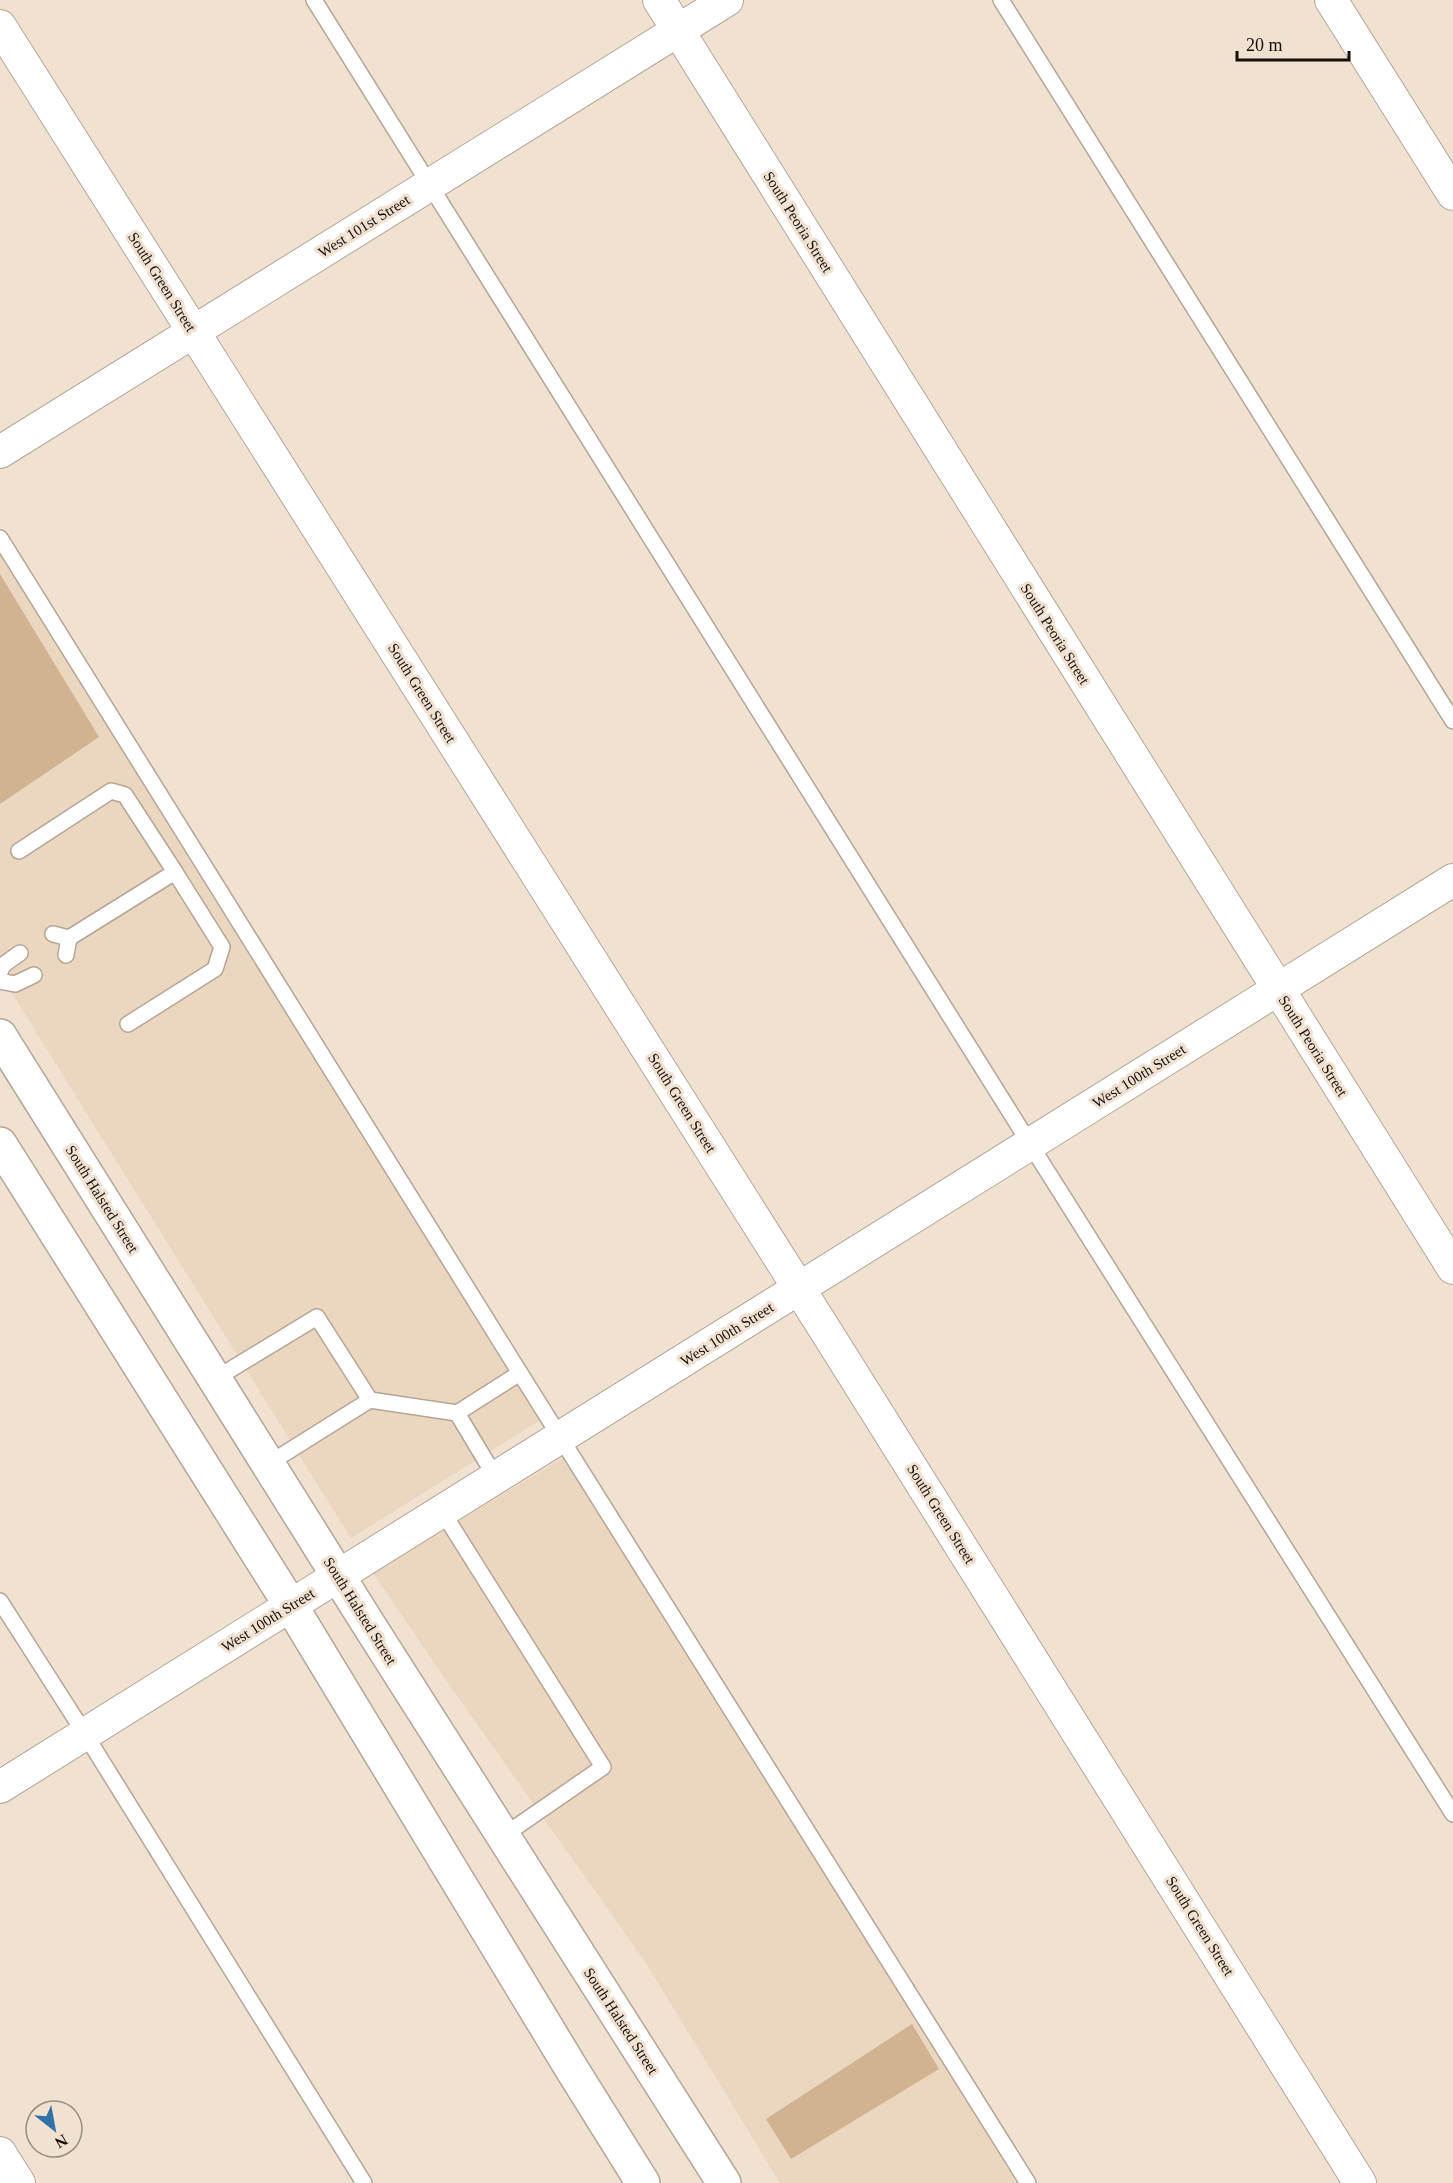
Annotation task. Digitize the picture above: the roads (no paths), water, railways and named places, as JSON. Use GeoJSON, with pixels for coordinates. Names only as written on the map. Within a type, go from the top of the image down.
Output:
{"type":"FeatureCollection","features":[{"type":"Feature","properties":{"kind":"main road","name":"South Halsted Street"},"geometry":{"type":"LineString","coordinates":[[0,1036],[338,1576],[724,2183]]}},
{"type":"Feature","properties":{"kind":"main road"},"geometry":{"type":"LineString","coordinates":[[0,1144],[291,1606],[642,2183]]}},
{"type":"Feature","properties":{"kind":"street","name":"South Peoria Street"},"geometry":{"type":"LineString","coordinates":[[659,0],[1453,1268]]}},
{"type":"Feature","properties":{"kind":"street","name":"West 101st Street"},"geometry":{"type":"LineString","coordinates":[[0,452],[727,0]]}},
{"type":"Feature","properties":{"kind":"street"},"geometry":{"type":"LineString","coordinates":[[1331,0],[1453,194]]}},
{"type":"Feature","properties":{"kind":"street","name":"South Green Street"},"geometry":{"type":"LineString","coordinates":[[0,26],[799,1288],[1360,2183]]}},
{"type":"Feature","properties":{"kind":"street","name":"West 100th Street"},"geometry":{"type":"LineString","coordinates":[[0,1787],[1453,880]]}},
{"type":"Feature","properties":{"kind":"street"},"geometry":{"type":"LineString","coordinates":[[0,2153],[19,2183]]}},
{"type":"Feature","properties":{"kind":"lane"},"geometry":{"type":"LineString","coordinates":[[314,0],[1030,1144],[1453,1814]]}},
{"type":"Feature","properties":{"kind":"lane"},"geometry":{"type":"LineString","coordinates":[[1001,0],[1453,721]]}},
{"type":"Feature","properties":{"kind":"lane"},"geometry":{"type":"LineString","coordinates":[[0,538],[1028,2183]]}},
{"type":"Feature","properties":{"kind":"lane"},"geometry":{"type":"LineString","coordinates":[[18,850],[111,791],[125,795],[222,947],[215,969],[128,1024]]}},
{"type":"Feature","properties":{"kind":"lane"},"geometry":{"type":"LineString","coordinates":[[53,934],[69,938],[175,873]]}},
{"type":"Feature","properties":{"kind":"lane"},"geometry":{"type":"LineString","coordinates":[[66,955],[69,938]]}},
{"type":"Feature","properties":{"kind":"lane"},"geometry":{"type":"LineString","coordinates":[[0,972],[3,965],[20,953]]}},
{"type":"Feature","properties":{"kind":"lane"},"geometry":{"type":"LineString","coordinates":[[0,981],[15,984],[34,975]]}},
{"type":"Feature","properties":{"kind":"lane"},"geometry":{"type":"LineString","coordinates":[[215,1379],[317,1317],[370,1400]]}},
{"type":"Feature","properties":{"kind":"lane"},"geometry":{"type":"LineString","coordinates":[[268,1464],[370,1400],[457,1413],[520,1373]]}},
{"type":"Feature","properties":{"kind":"lane"},"geometry":{"type":"LineString","coordinates":[[457,1413],[496,1478]]}},
{"type":"Feature","properties":{"kind":"lane"},"geometry":{"type":"LineString","coordinates":[[442,1511],[603,1767],[503,1836]]}},
{"type":"Feature","properties":{"kind":"lane"},"geometry":{"type":"LineString","coordinates":[[0,1602],[85,1734],[364,2183]]}}]}
